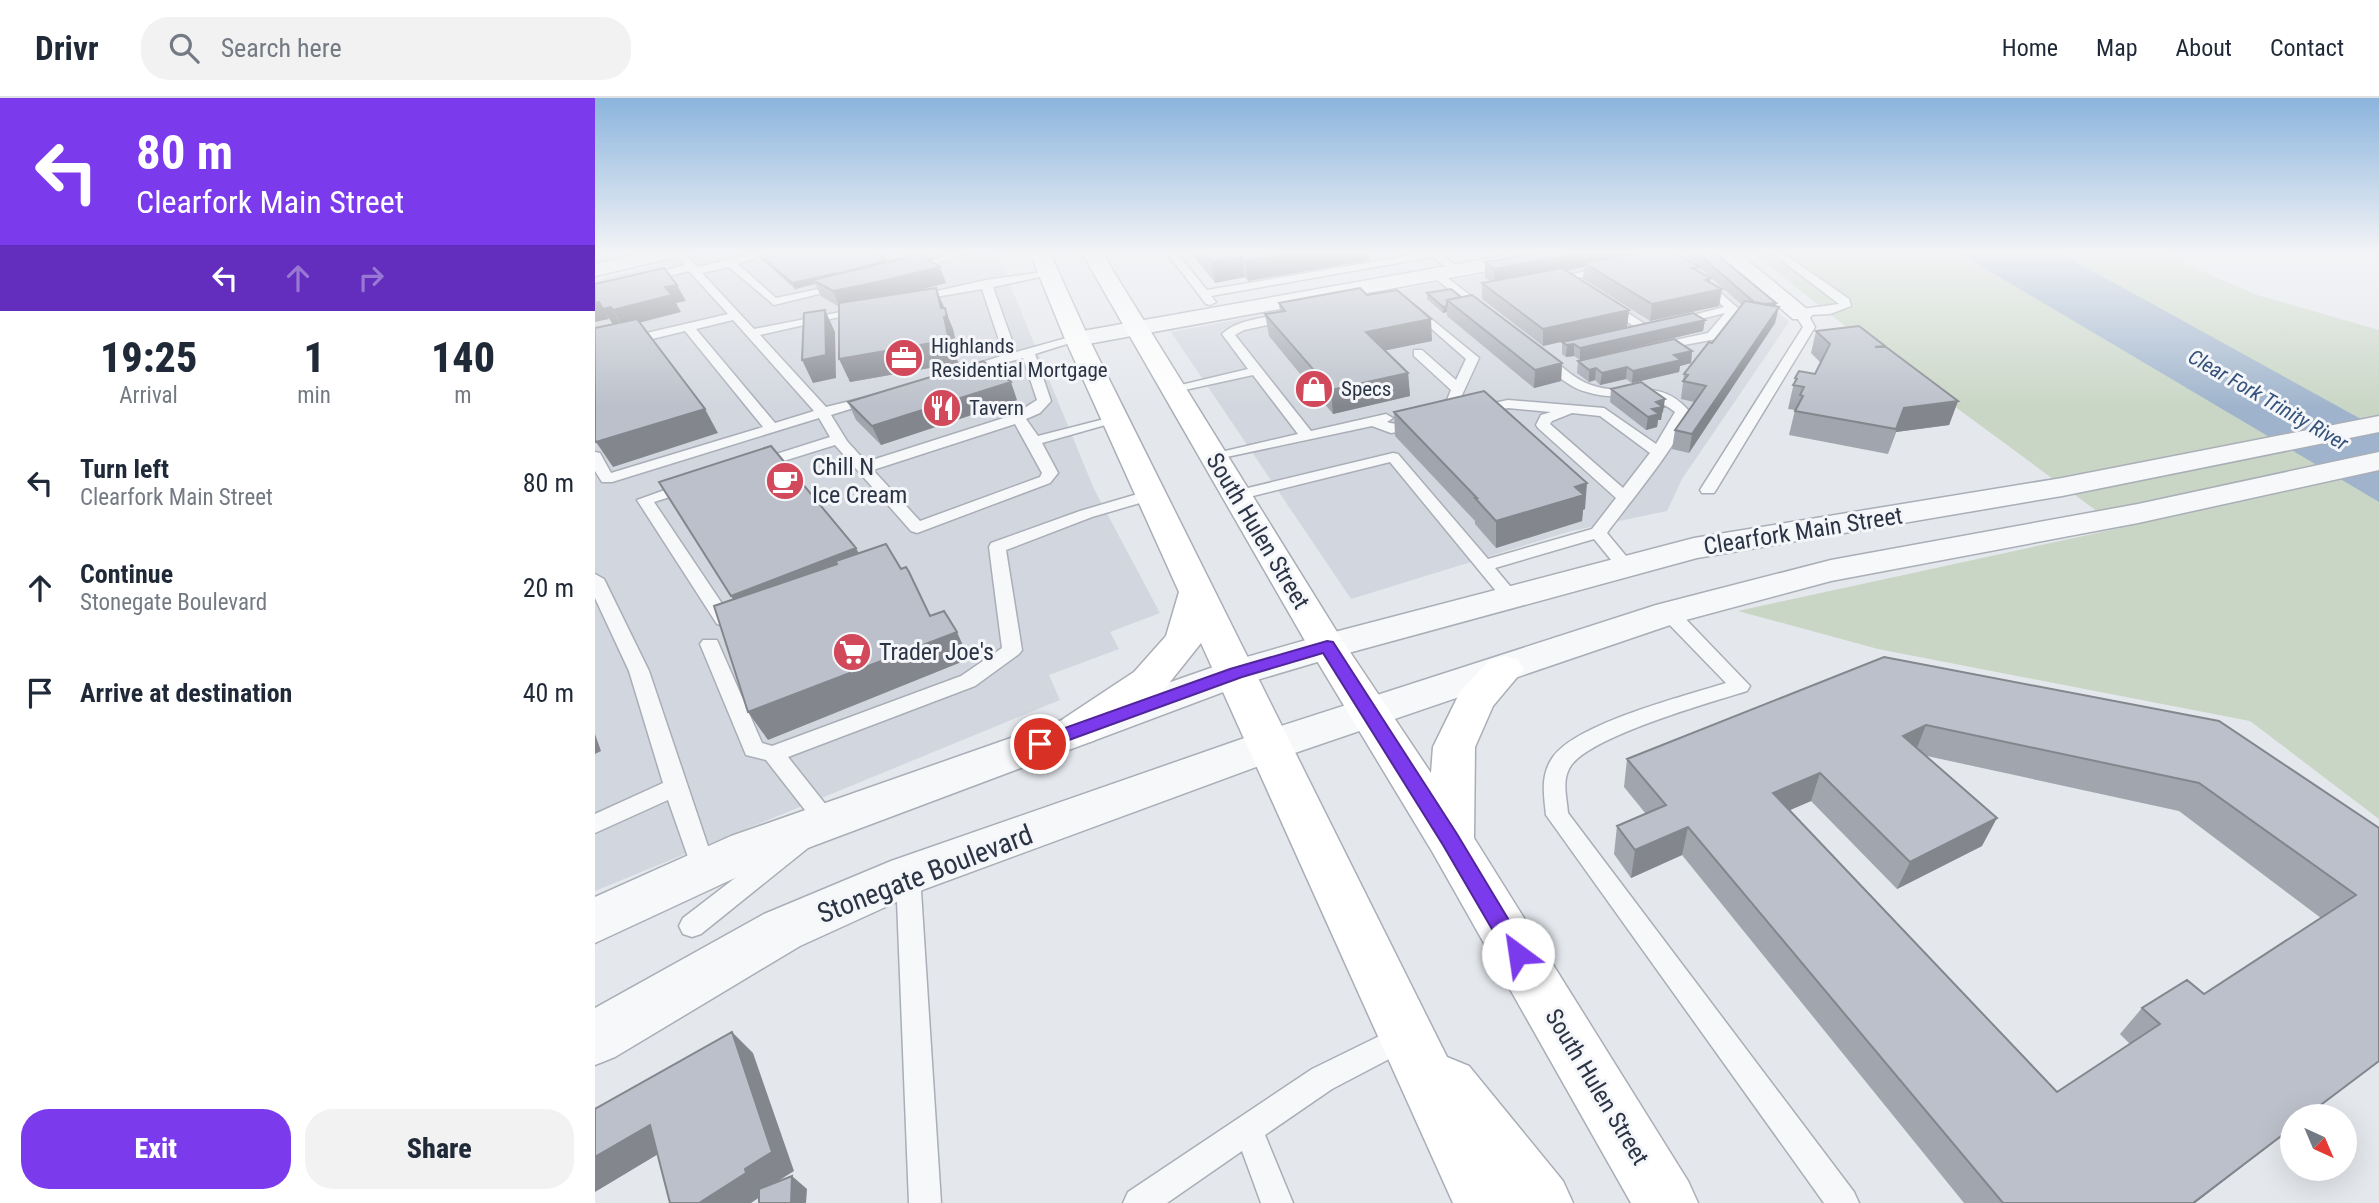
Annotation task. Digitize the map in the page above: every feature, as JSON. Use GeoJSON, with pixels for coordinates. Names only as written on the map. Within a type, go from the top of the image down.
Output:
{"type":"FeatureCollection","features":[{"type":"Feature","properties":{"kind":"main road"},"geometry":{"type":"LineString","coordinates":[[1062,305],[1486,1203]]}},
{"type":"Feature","properties":{"kind":"main road","name":"South Hulen Street"},"geometry":{"type":"LineString","coordinates":[[1122,305],[1327,646],[1450,840],[1666,1203]]}},
{"type":"Feature","properties":{"kind":"main road"},"geometry":{"type":"LineString","coordinates":[[1078,730],[1148,682],[1184,640],[1197,590]]}},
{"type":"Feature","properties":{"kind":"main road"},"geometry":{"type":"LineString","coordinates":[[1450,840],[1454,747],[1475,699],[1504,669]]}},
{"type":"Feature","properties":{"kind":"main road"},"geometry":{"type":"LineString","coordinates":[[1407,1035],[1541,1203]]}},
{"type":"Feature","properties":{"kind":"street"},"geometry":{"type":"LineString","coordinates":[[1077,339],[1219,313],[1263,314],[1291,305]]}},
{"type":"Feature","properties":{"kind":"street"},"geometry":{"type":"LineString","coordinates":[[1790,305],[1800,313]]}},
{"type":"Feature","properties":{"kind":"street","name":"Clearfork Main Street"},"geometry":{"type":"LineString","coordinates":[[1236,673],[1694,548],[2061,486],[2379,424]]}},
{"type":"Feature","properties":{"kind":"street","name":"Clearfork Main Street"},"geometry":{"type":"LineString","coordinates":[[1271,745],[1716,598],[1962,543],[2105,519],[2379,461]]}},
{"type":"Feature","properties":{"kind":"street"},"geometry":{"type":"LineString","coordinates":[[1547,654],[1582,632],[1633,611],[1643,601],[1645,591],[1627,568]]}},
{"type":"Feature","properties":{"kind":"street"},"geometry":{"type":"LineString","coordinates":[[595,921],[748,849],[1236,673]]}},
{"type":"Feature","properties":{"kind":"street","name":"Stonegate Boulevard"},"geometry":{"type":"LineString","coordinates":[[595,1038],[782,930],[908,875],[1271,745]]}},
{"type":"Feature","properties":{"kind":"lane"},"geometry":{"type":"LineString","coordinates":[[595,337],[725,305],[823,413],[838,439],[917,528],[1045,480],[1051,473],[1018,418]]}},
{"type":"Feature","properties":{"kind":"lane"},"geometry":{"type":"LineString","coordinates":[[993,305],[1011,357]]}},
{"type":"Feature","properties":{"kind":"lane"},"geometry":{"type":"LineString","coordinates":[[1212,305],[1219,313]]}},
{"type":"Feature","properties":{"kind":"lane"},"geometry":{"type":"LineString","coordinates":[[1213,458],[1452,403],[1473,358],[1418,305]]}},
{"type":"Feature","properties":{"kind":"lane"},"geometry":{"type":"LineString","coordinates":[[1480,305],[1496,321]]}},
{"type":"Feature","properties":{"kind":"lane"},"geometry":{"type":"LineString","coordinates":[[1608,305],[1645,328]]}},
{"type":"Feature","properties":{"kind":"lane"},"geometry":{"type":"LineString","coordinates":[[1729,305],[1733,308]]}},
{"type":"Feature","properties":{"kind":"lane"},"geometry":{"type":"LineString","coordinates":[[1707,490],[1809,327],[1800,313],[1830,311],[1845,305]]}},
{"type":"Feature","properties":{"kind":"lane"},"geometry":{"type":"LineString","coordinates":[[750,334],[873,307]]}},
{"type":"Feature","properties":{"kind":"lane"},"geometry":{"type":"LineString","coordinates":[[1632,331],[1733,308]]}},
{"type":"Feature","properties":{"kind":"lane"},"geometry":{"type":"LineString","coordinates":[[1648,350],[1712,336],[1733,308]]}},
{"type":"Feature","properties":{"kind":"lane"},"geometry":{"type":"LineString","coordinates":[[1307,436],[1228,334],[1263,314],[1308,314]]}},
{"type":"Feature","properties":{"kind":"lane"},"geometry":{"type":"LineString","coordinates":[[595,349],[734,316]]}},
{"type":"Feature","properties":{"kind":"lane"},"geometry":{"type":"LineString","coordinates":[[688,327],[772,429]]}},
{"type":"Feature","properties":{"kind":"lane"},"geometry":{"type":"LineString","coordinates":[[949,375],[1077,339]]}},
{"type":"Feature","properties":{"kind":"lane"},"geometry":{"type":"LineString","coordinates":[[1486,565],[1598,533],[1681,418],[1682,411],[1673,402],[1646,390],[1595,390],[1539,349]]}},
{"type":"Feature","properties":{"kind":"lane"},"geometry":{"type":"LineString","coordinates":[[863,468],[1018,418],[1035,410],[1044,401],[1028,352]]}},
{"type":"Feature","properties":{"kind":"lane"},"geometry":{"type":"LineString","coordinates":[[1418,353],[1458,390]]}},
{"type":"Feature","properties":{"kind":"lane"},"geometry":{"type":"LineString","coordinates":[[1171,389],[1256,371]]}},
{"type":"Feature","properties":{"kind":"lane"},"geometry":{"type":"LineString","coordinates":[[595,456],[607,479],[886,394]]}},
{"type":"Feature","properties":{"kind":"lane"},"geometry":{"type":"LineString","coordinates":[[1373,421],[1381,427],[1402,429],[1508,404],[1604,412],[1658,452]]}},
{"type":"Feature","properties":{"kind":"lane"},"geometry":{"type":"LineString","coordinates":[[1573,409],[1546,418],[1543,425],[1623,496]]}},
{"type":"Feature","properties":{"kind":"lane"},"geometry":{"type":"LineString","coordinates":[[1034,441],[1116,420]]}},
{"type":"Feature","properties":{"kind":"lane"},"geometry":{"type":"LineString","coordinates":[[735,471],[838,439]]}},
{"type":"Feature","properties":{"kind":"lane"},"geometry":{"type":"LineString","coordinates":[[1237,495],[1393,457],[1511,598]]}},
{"type":"Feature","properties":{"kind":"lane"},"geometry":{"type":"LineString","coordinates":[[709,480],[645,500],[724,620]]}},
{"type":"Feature","properties":{"kind":"lane"},"geometry":{"type":"LineString","coordinates":[[711,645],[754,749],[773,754],[968,681],[1013,650],[997,547],[1086,514],[1151,495]]}},
{"type":"Feature","properties":{"kind":"lane"},"geometry":{"type":"LineString","coordinates":[[1598,533],[1627,568]]}},
{"type":"Feature","properties":{"kind":"lane"},"geometry":{"type":"LineString","coordinates":[[595,579],[639,671],[703,870]]}},
{"type":"Feature","properties":{"kind":"lane"},"geometry":{"type":"LineString","coordinates":[[1669,613],[1739,686],[1589,739],[1562,759],[1553,782],[1557,815],[1843,1203]]}},
{"type":"Feature","properties":{"kind":"lane"},"geometry":{"type":"LineString","coordinates":[[692,926],[826,821],[773,754]]}},
{"type":"Feature","properties":{"kind":"lane"},"geometry":{"type":"LineString","coordinates":[[595,824],[675,787]]}},
{"type":"Feature","properties":{"kind":"lane"},"geometry":{"type":"LineString","coordinates":[[908,875],[925,1203]]}},
{"type":"Feature","properties":{"kind":"lane"},"geometry":{"type":"LineString","coordinates":[[1139,1203],[1322,1079],[1407,1035]]}},
{"type":"Feature","properties":{"kind":"lane"},"geometry":{"type":"LineString","coordinates":[[1248,1129],[1277,1203]]}},
{"type":"Feature","properties":{"kind":"shaded area"},"geometry":{"type":"Polygon","coordinates":[[[595,305],[1018,305],[1094,489],[1160,613],[1110,632],[1119,649],[1049,675],[1060,700],[595,891],[595,305]]]}},
{"type":"Feature","properties":{"kind":"shaded area"},"geometry":{"type":"Polygon","coordinates":[[[1320,305],[1769,305],[1789,322],[1682,479],[1667,511],[1571,531],[1351,599],[1171,332],[1320,305]]]}},
{"type":"Feature","properties":{"kind":"green space"},"geometry":{"type":"Polygon","coordinates":[[[1818,305],[2290,305],[2379,330],[2379,819],[2250,721],[1878,649],[1738,611],[2120,528],[1818,305]]]}},
{"type":"Feature","properties":{"kind":"water","name":"Clear Fork Trinity River"},"geometry":{"type":"Polygon","coordinates":[[[2046,305],[2153,305],[2379,429],[2379,502],[2046,305]]]}},
{"type":"Feature","properties":{"kind":"building"},"geometry":{"type":"Polygon","coordinates":[[[600,305],[634,305],[613,310],[611,307],[603,309],[600,305]]]}},
{"type":"Feature","properties":{"kind":"building"},"geometry":{"type":"Polygon","coordinates":[[[839,305],[940,305],[941,308],[945,308],[947,316],[944,317],[949,340],[839,359],[839,305]]]}},
{"type":"Feature","properties":{"kind":"building"},"geometry":{"type":"Polygon","coordinates":[[[1280,305],[1414,305],[1431,319],[1366,332],[1408,373],[1331,390],[1265,314],[1285,311],[1280,305]]]}},
{"type":"Feature","properties":{"kind":"building"},"geometry":{"type":"Polygon","coordinates":[[[1453,305],[1485,305],[1562,363],[1535,370],[1453,305]]]}},
{"type":"Feature","properties":{"kind":"building"},"geometry":{"type":"Polygon","coordinates":[[[1511,305],[1620,305],[1629,310],[1543,329],[1511,305]]]}},
{"type":"Feature","properties":{"kind":"building"},"geometry":{"type":"Polygon","coordinates":[[[1742,305],[1779,307],[1692,434],[1675,430],[1706,386],[1683,381],[1688,375],[1684,374],[1709,342],[1712,343],[1742,305]]]}},
{"type":"Feature","properties":{"kind":"building"},"geometry":{"type":"Polygon","coordinates":[[[825,310],[826,355],[802,360],[804,313],[825,310]]]}},
{"type":"Feature","properties":{"kind":"building"},"geometry":{"type":"Polygon","coordinates":[[[1693,313],[1705,320],[1580,348],[1562,342],[1693,313]]]}},
{"type":"Feature","properties":{"kind":"building"},"geometry":{"type":"Polygon","coordinates":[[[637,319],[705,409],[596,442],[595,328],[637,319]]]}},
{"type":"Feature","properties":{"kind":"building"},"geometry":{"type":"Polygon","coordinates":[[[1859,326],[1885,346],[1875,347],[1886,347],[1958,401],[1904,408],[1896,429],[1795,411],[1803,396],[1800,395],[1804,387],[1793,385],[1797,379],[1795,378],[1799,371],[1815,374],[1830,344],[1816,331],[1859,326]]]}},
{"type":"Feature","properties":{"kind":"building"},"geometry":{"type":"Polygon","coordinates":[[[1674,339],[1692,351],[1674,355],[1681,360],[1633,371],[1627,367],[1602,373],[1596,368],[1589,370],[1578,361],[1674,339]]]}},
{"type":"Feature","properties":{"kind":"building"},"geometry":{"type":"Polygon","coordinates":[[[983,361],[1011,382],[872,426],[848,402],[983,361]]]}},
{"type":"Feature","properties":{"kind":"building"},"geometry":{"type":"Polygon","coordinates":[[[1641,382],[1665,399],[1656,402],[1663,407],[1652,409],[1659,414],[1648,417],[1611,389],[1641,382]]]}},
{"type":"Feature","properties":{"kind":"building"},"geometry":{"type":"Polygon","coordinates":[[[1484,391],[1587,483],[1575,487],[1584,495],[1496,521],[1394,412],[1484,391]]]}},
{"type":"Feature","properties":{"kind":"building"},"geometry":{"type":"Polygon","coordinates":[[[771,446],[856,548],[731,596],[659,482],[771,446]]]}},
{"type":"Feature","properties":{"kind":"building","name":"Trader Joe's"},"geometry":{"type":"Polygon","coordinates":[[[886,544],[901,569],[906,567],[930,616],[944,611],[957,632],[748,712],[714,606],[837,564],[836,561],[886,544]]]}},
{"type":"Feature","properties":{"kind":"building"},"geometry":{"type":"Polygon","coordinates":[[[1884,657],[2219,721],[2379,828],[2379,1061],[2322,1104],[2280,1104],[2280,1137],[2193,1203],[2003,1203],[1688,827],[1635,850],[1617,826],[1666,805],[1627,759],[1884,657]],[[1926,725],[1903,736],[1997,818],[1910,862],[1820,773],[1773,793],[2057,1092],[2160,1024],[2142,1008],[2187,980],[2204,994],[2356,895],[2199,783],[1926,725]]]}},
{"type":"Feature","properties":{"kind":"building"},"geometry":{"type":"Polygon","coordinates":[[[732,1032],[772,1152],[745,1169],[746,1173],[699,1203],[670,1203],[650,1125],[595,1157],[595,1109],[732,1032]]]}},
{"type":"Feature","properties":{"kind":"building"},"geometry":{"type":"Polygon","coordinates":[[[792,1176],[791,1203],[759,1203],[759,1189],[792,1176]]]}},
{"type":"Feature","properties":{"kind":"place","name":"Highlands Residential Mortgage"},"geometry":{"type":"Point","coordinates":[904,358]}},
{"type":"Feature","properties":{"kind":"place","name":"Specs"},"geometry":{"type":"Point","coordinates":[1314,389]}},
{"type":"Feature","properties":{"kind":"place","name":"Tavern"},"geometry":{"type":"Point","coordinates":[942,408]}},
{"type":"Feature","properties":{"kind":"place","name":"Chill N Ice Cream"},"geometry":{"type":"Point","coordinates":[785,481]}},
{"type":"Feature","properties":{"kind":"place","name":"Trader Joe's"},"geometry":{"type":"Point","coordinates":[852,652]}},
{"type":"Feature","properties":{"kind":"route"},"geometry":{"type":"LineString","coordinates":[[1040,744],[1236,673],[1327,646],[1450,840],[1518,954]]}}]}
